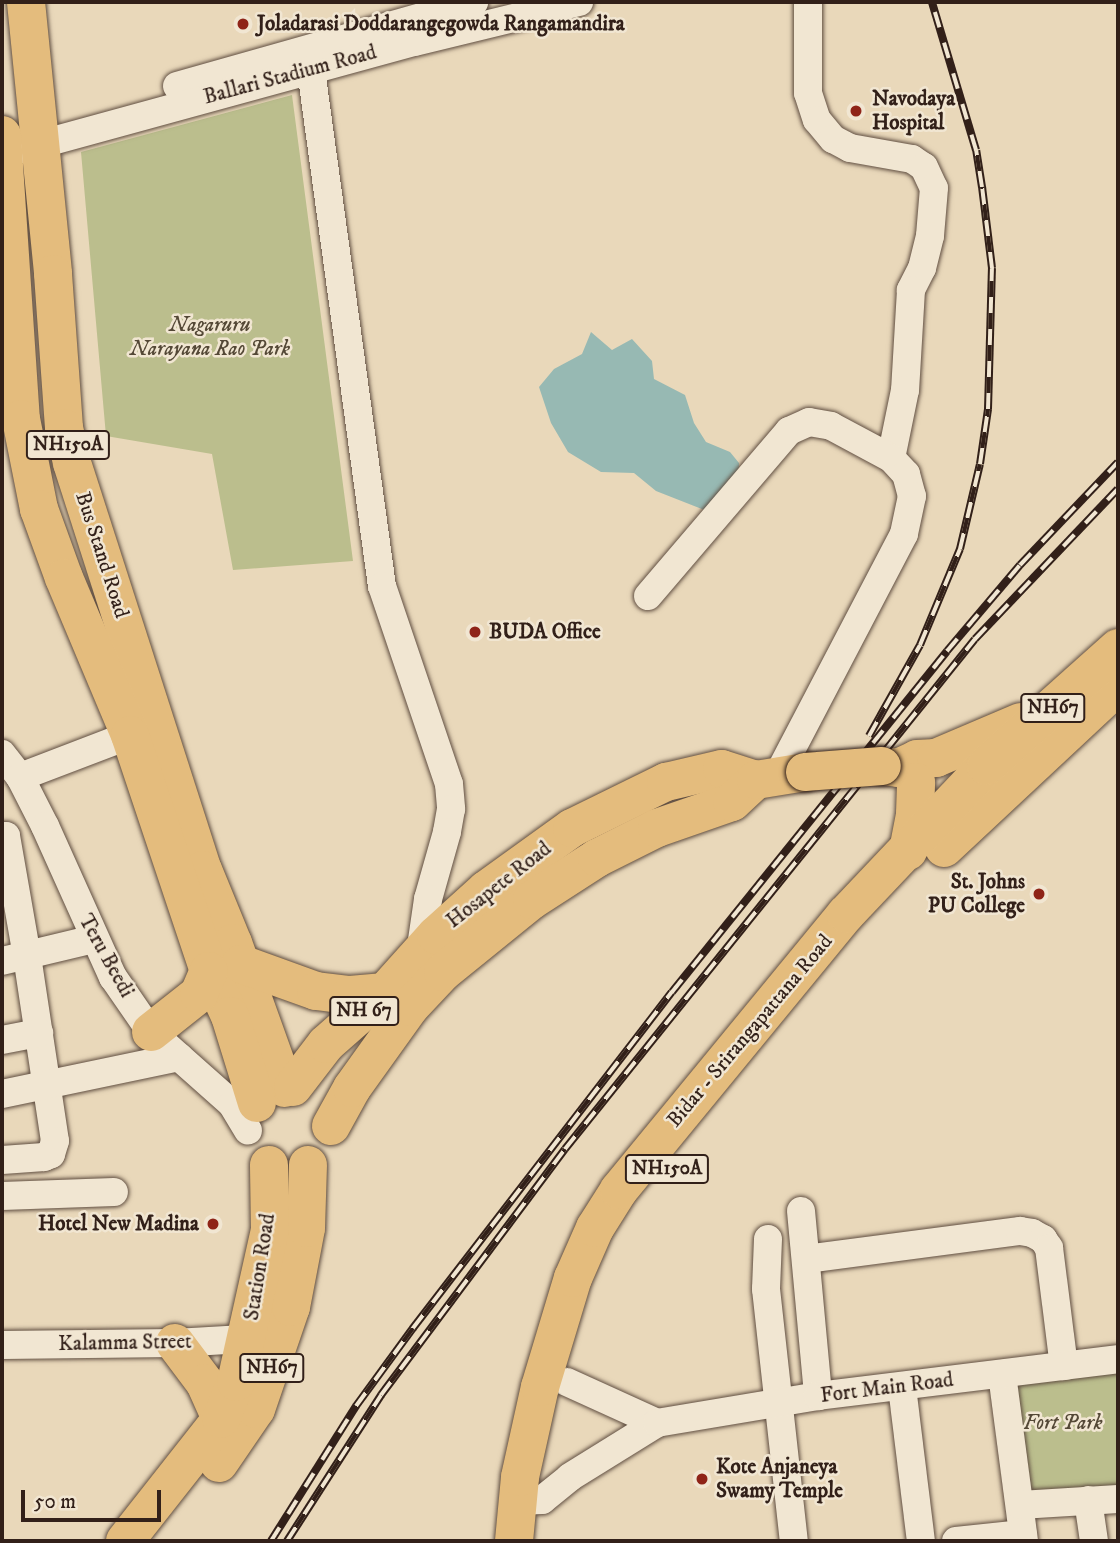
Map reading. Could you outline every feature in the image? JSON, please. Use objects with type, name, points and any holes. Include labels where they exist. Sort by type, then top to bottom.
[{"type":"highway","name":"Bus Stand Road","points":[[26,2],[17,138],[11,420],[38,509],[64,578],[225,967],[256,1005],[271,1102]]},
{"type":"highway","name":"Bus Stand Road","points":[[17,138],[72,463],[198,858],[225,967],[230,1016],[271,1102]]},
{"type":"highway","name":"NH67","points":[[989,784],[1067,715],[1118,648]]},
{"type":"highway","name":"NH67","points":[[1067,715],[1118,686]]},
{"type":"highway","points":[[908,768],[1067,715]]},
{"type":"highway","points":[[780,775],[908,768],[989,784]]},
{"type":"highway","points":[[908,768],[915,814],[917,858]]},
{"type":"highway","name":"Hosapete Road","points":[[271,1102],[326,1044],[385,992],[428,945],[486,890],[584,822],[678,780],[722,769],[780,775]]},
{"type":"highway","name":"Hosapete Road","points":[[331,1126],[352,1088],[410,1007],[443,972],[532,900],[597,858],[657,828],[732,802],[780,775]]},
{"type":"highway","name":"NH150A","points":[[537,1541],[529,1500],[608,1259],[648,1193],[808,999],[917,858],[989,784]]},
{"type":"highway","name":"Bidar - Srirangapattana Road","points":[[514,1541],[529,1500],[540,1387],[573,1278],[595,1228],[619,1190],[725,1057],[846,915],[917,858]]},
{"type":"highway","points":[[151,1032],[199,994],[225,967],[316,991],[350,995],[385,992]]},
{"type":"highway","points":[[307,1091],[319,1100],[331,1126],[325,1149],[308,1165],[282,1169],[269,1165],[258,1156],[271,1102],[307,1091]]},
{"type":"highway","name":"Station Road","points":[[159,1541],[241,1435],[256,1409],[265,1337],[270,1230],[269,1165]]},
{"type":"highway","name":"Station Road","points":[[125,1541],[221,1419],[236,1382],[298,1278],[306,1228],[308,1165]]},
{"type":"highway","points":[[175,1343],[205,1383],[221,1419]]},
{"type":"street","name":"Ballari Stadium Road","points":[[17,138],[474,2]]},
{"type":"street","name":"Ballari Stadium Road","points":[[17,138],[311,70],[579,2]]},
{"type":"street","points":[[808,2],[808,93],[817,120],[833,139],[850,148],[912,159],[924,167],[934,188],[930,236],[922,268],[911,290],[905,390],[891,458]]},
{"type":"street","points":[[311,70],[382,586],[449,784],[451,809],[447,832],[428,899],[428,945]]},
{"type":"street","points":[[648,596],[789,431],[809,422],[831,426],[891,458],[906,474],[912,496],[904,534],[780,775]]},
{"type":"street","points":[[20,777],[130,735]]},
{"type":"street","name":"Teru Beedi","points":[[2,754],[20,777],[45,826],[113,977],[151,1032],[232,1104],[271,1102]]},
{"type":"street","points":[[2,1160],[44,1157],[55,1149],[49,1086],[39,1033],[15,958],[4,836],[45,826]]},
{"type":"street","points":[[15,958],[94,939]]},
{"type":"street","points":[[2,1040],[39,1033]]},
{"type":"street","points":[[2,1094],[179,1057]]},
{"type":"street","points":[[2,1196],[114,1192]]},
{"type":"street","points":[[802,1211],[818,1396]]},
{"type":"street","points":[[806,1259],[1020,1231],[1032,1233],[1043,1239],[1049,1248],[1064,1366]]},
{"type":"street","points":[[768,1239],[766,1289],[794,1541]]},
{"type":"street","name":"Kalamma Street","points":[[2,1345],[175,1343],[265,1337]]},
{"type":"street","name":"Fort Main Road","points":[[529,1500],[657,1423],[818,1396],[1118,1359]]},
{"type":"street","points":[[956,1541],[1023,1538],[1002,1374]]},
{"type":"street","points":[[567,1382],[657,1423]]},
{"type":"street","points":[[902,1387],[921,1541]]},
{"type":"street","points":[[1020,1505],[1118,1499]]},
{"type":"street","points":[[1088,1500],[1094,1541]]},
{"type":"green space","name":"Nagaruru Narayana Rao Park","points":[[292,95],[353,561],[233,570],[212,454],[106,436],[81,152]]},
{"type":"green space","name":"Fort Park","points":[[1118,1361],[1118,1500],[1020,1505],[1002,1374]]},
{"type":"water","points":[[591,332],[612,350],[632,339],[652,361],[654,379],[685,395],[694,423],[706,442],[730,452],[739,463],[738,489],[712,513],[656,491],[634,473],[601,472],[568,452],[551,423],[539,387],[554,369],[582,354]]},
{"type":"railway","points":[[869,736],[920,645],[960,549],[980,464],[988,409],[992,268],[982,187],[976,150],[932,2]]},
{"type":"railway","points":[[271,1541],[356,1406],[672,992],[947,651],[1020,565],[1118,462]]},
{"type":"railway","points":[[287,1541],[381,1395],[565,1149],[975,639],[1118,489]]},
{"type":"place","name":"Joladarasi Doddarangegowda Rangamandira","points":[[243,24]]},
{"type":"place","name":"Navodaya Hospital","points":[[856,111]]},
{"type":"place","name":"BUDA Office","points":[[475,632]]},
{"type":"place","name":"St. Johns PU College","points":[[1039,894]]},
{"type":"place","name":"Hotel New Madina","points":[[213,1224]]},
{"type":"place","name":"Kote Anjaneya Swamy Temple","points":[[702,1479]]}]
